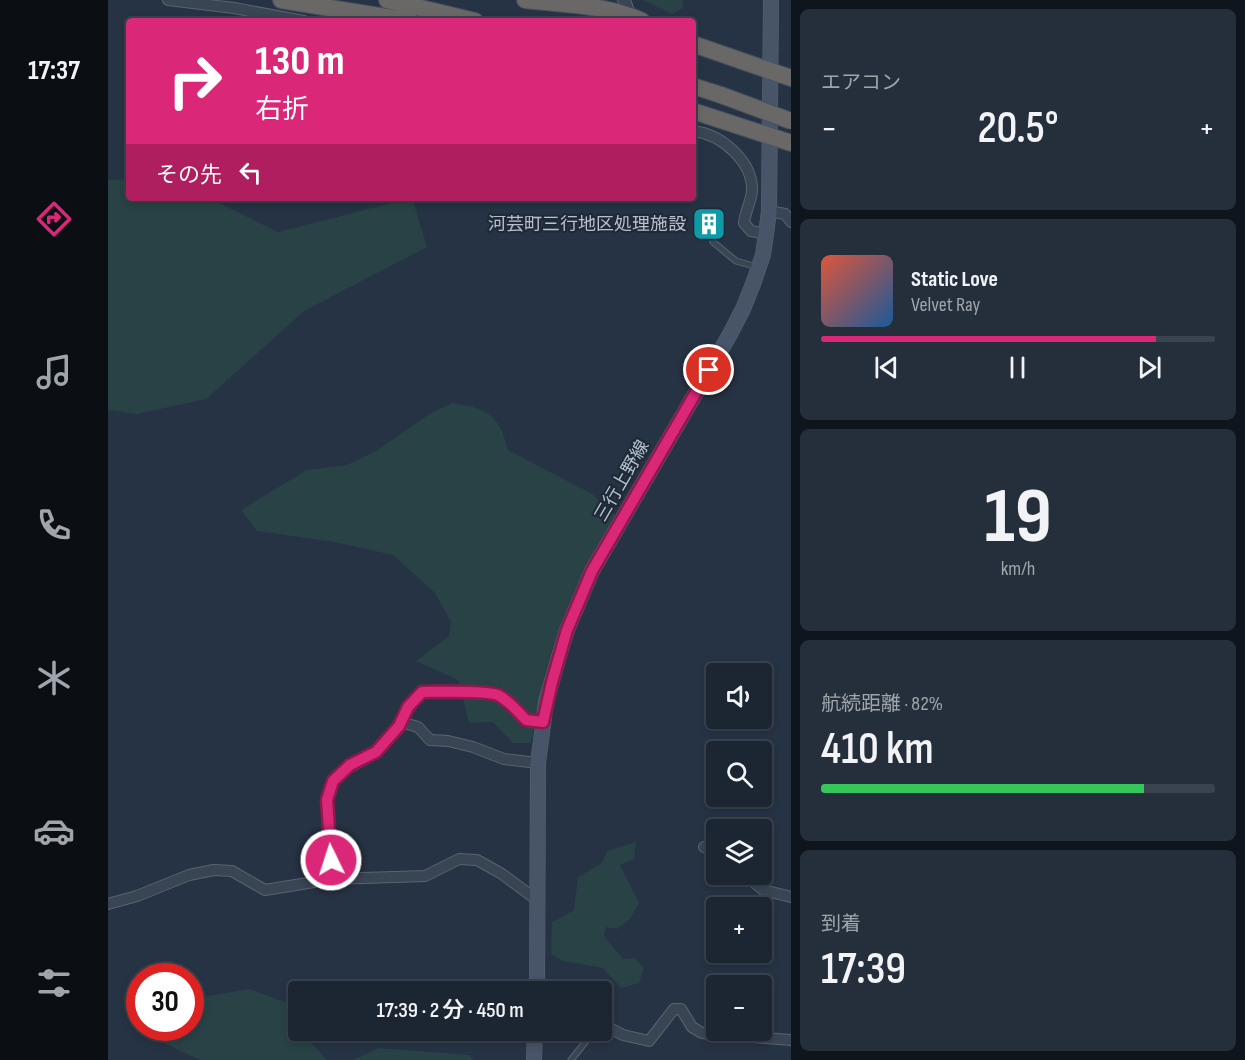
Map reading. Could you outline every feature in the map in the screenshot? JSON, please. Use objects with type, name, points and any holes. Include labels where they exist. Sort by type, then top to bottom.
[{"type":"highway","points":[[387,0],[463,18]]},
{"type":"highway","points":[[525,0],[580,6],[637,18]]},
{"type":"highway","points":[[287,1],[359,18]]},
{"type":"highway","points":[[287,1],[392,18]]},
{"type":"highway","points":[[696,45],[790,78]]},
{"type":"highway","points":[[696,87],[790,121]]},
{"type":"highway","points":[[696,112],[790,143]]},
{"type":"main road","name":"三行上野線","points":[[537,981],[538,763],[543,722],[552,682],[567,630],[592,571],[729,336],[743,309],[758,267],[769,211],[771,0]]},
{"type":"main road","points":[[534,1060],[535,1041]]},
{"type":"street","points":[[168,0],[234,8],[288,18]]},
{"type":"street","points":[[623,0],[637,18]]},
{"type":"street","points":[[696,132],[717,138],[736,153],[748,172],[752,184],[752,194],[744,223],[752,231],[766,234]]},
{"type":"street","points":[[769,211],[785,214],[790,222]]},
{"type":"street","points":[[332,879],[327,800],[333,781],[350,765],[376,752],[401,722],[408,707],[422,692],[448,691],[496,695],[513,706],[526,720],[543,722]]},
{"type":"street","points":[[401,722],[418,727],[430,740],[448,741],[473,747],[504,759],[538,763]]},
{"type":"street","points":[[108,904],[137,896],[189,876],[214,870],[232,871],[265,890],[332,879],[425,876],[459,859],[477,860],[502,874],[537,900]]},
{"type":"street","points":[[757,885],[763,890],[790,897]]},
{"type":"street","points":[[612,1029],[623,1035],[649,1041],[674,1009],[678,1008],[681,1009],[692,1027],[702,1033],[790,1040]]},
{"type":"lane","points":[[713,242],[736,261],[758,267]]},
{"type":"lane","points":[[571,1060],[587,1041]]},
{"type":"green space","points":[[643,0],[682,0],[683,8],[672,14]]},
{"type":"green space","points":[[126,179],[126,201],[215,201],[278,232],[400,201],[413,201],[427,247],[304,311],[206,399],[137,414],[108,410],[108,180]]},
{"type":"green space","points":[[452,403],[475,408],[490,415],[501,429],[508,450],[592,494],[615,515],[580,580],[558,632],[545,672],[531,743],[513,743],[493,722],[469,723],[458,680],[416,661],[449,636],[451,622],[435,593],[393,555],[334,542],[257,531],[241,510],[307,470],[347,465],[376,451],[431,413]]},
{"type":"green space","points":[[636,842],[634,859],[620,865],[639,903],[630,919],[617,929],[606,927],[604,936],[623,959],[635,958],[644,968],[639,983],[621,988],[603,968],[563,961],[551,954],[552,922],[574,910],[578,877],[602,863],[607,851]]},
{"type":"green space","points":[[249,989],[288,1003],[288,1041],[310,1041],[327,1060],[200,1060],[159,1041],[204,1041],[204,997]]},
{"type":"green space","points":[[379,1048],[470,1055],[473,1060],[353,1060]]},
{"type":"place","name":"河芸町三行地区処理施設","points":[[709,224]]},
{"type":"route","points":[[331,860],[327,800],[333,781],[350,765],[376,752],[399,726],[408,707],[422,692],[448,691],[496,695],[513,706],[526,720],[543,722],[546,702],[567,630],[592,571],[709,370]]}]
